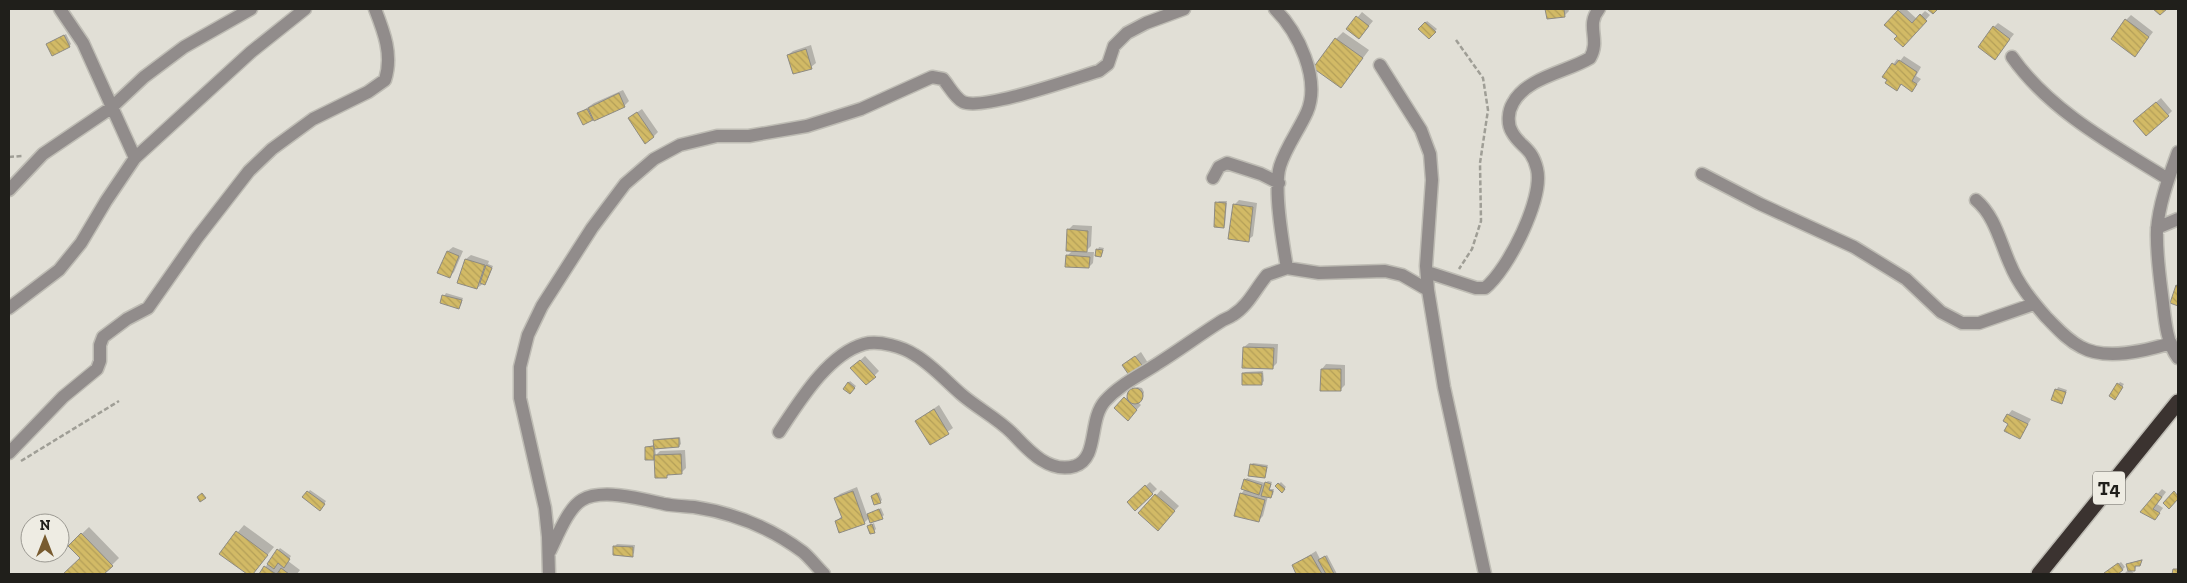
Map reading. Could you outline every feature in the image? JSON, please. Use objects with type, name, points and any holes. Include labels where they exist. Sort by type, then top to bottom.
[{"type":"highway","name":"T4","points":[[2039,574],[2178,402]]},
{"type":"street","points":[[60,9],[83,43],[135,158]]},
{"type":"street","points":[[9,190],[43,154],[111,108],[144,77],[184,47],[216,27],[251,9]]},
{"type":"street","points":[[9,308],[59,270],[81,244],[106,200],[135,158],[251,52],[305,9]]},
{"type":"street","points":[[13,459],[63,398],[97,369],[103,337],[127,319],[148,308],[197,238],[249,172],[272,149],[313,119],[368,92],[385,80],[389,56],[386,39],[375,9]]},
{"type":"street","points":[[549,574],[544,508],[520,398],[520,367],[528,335],[542,306],[592,228],[625,184],[654,159],[680,145],[709,138],[749,136],[807,126],[861,109],[932,77],[943,79],[958,98],[965,103],[999,100],[1099,71],[1108,64],[1114,46],[1127,33],[1146,22],[1184,9]]},
{"type":"street","points":[[1275,9],[1292,28],[1305,60],[1313,89],[1307,112],[1280,167],[1280,219],[1287,268]]},
{"type":"street","points":[[1427,272],[1476,288],[1485,288],[1504,264],[1522,231],[1535,200],[1538,185],[1538,172],[1530,151],[1511,132],[1508,114],[1513,102],[1527,88],[1590,58],[1595,49],[1591,25],[1594,15],[1599,9]]},
{"type":"street","points":[[2012,57],[2027,78],[2074,118],[2168,179]]},
{"type":"street","points":[[1380,65],[1421,130],[1430,154],[1432,180],[1427,272],[1428,290],[1444,387],[1485,574]]},
{"type":"street","points":[[2178,152],[2168,179],[2157,228],[2157,250],[2163,302],[2173,351],[2178,358]]},
{"type":"street","points":[[1213,178],[1219,167],[1227,163],[1261,174],[1279,184]]},
{"type":"street","points":[[1702,174],[1760,204],[1854,247],[1906,279],[1942,312],[1962,323],[1979,323],[2034,304]]},
{"type":"street","points":[[1976,200],[1986,209],[2010,266],[2034,304],[2062,333],[2082,348],[2103,353],[2128,354],[2171,342]]},
{"type":"street","points":[[2157,228],[2178,219]]},
{"type":"street","points":[[779,432],[802,398],[834,362],[866,343],[883,344],[915,354],[962,396],[1006,428],[1042,461],[1058,467],[1074,466],[1084,461],[1089,453],[1092,446],[1097,411],[1114,392],[1233,315],[1267,275],[1287,268],[1320,273],[1394,272],[1428,290]]},
{"type":"street","points":[[548,554],[574,506],[582,500],[595,495],[617,495],[669,505],[694,507],[744,519],[776,535],[804,553],[824,574]]},
{"type":"path","points":[[1453,279],[1472,249],[1481,221],[1480,163],[1488,110],[1483,78],[1456,40]]},
{"type":"path","points":[[13,459],[48,446],[119,400]]},
{"type":"building","points":[[1545,9],[1564,9],[1565,17],[1547,19]]},
{"type":"building","points":[[1927,9],[1938,9],[1933,14]]},
{"type":"building","points":[[2153,9],[2167,9],[2160,15]]},
{"type":"building","points":[[1898,10],[1912,23],[1920,14],[1927,21],[1903,47],[1894,39],[1897,36],[1884,25]]},
{"type":"building","points":[[1356,16],[1369,26],[1359,39],[1346,29]]},
{"type":"building","points":[[2125,19],[2149,37],[2135,57],[2111,39]]},
{"type":"building","points":[[1425,22],[1436,32],[1429,39],[1418,29]]},
{"type":"building","points":[[1993,26],[2010,39],[1995,60],[1978,47]]},
{"type":"building","points":[[64,35],[70,47],[52,56],[46,44]]},
{"type":"building","points":[[1335,38],[1363,58],[1341,88],[1313,68]]},
{"type":"building","points":[[806,49],[812,69],[793,74],[787,55]]},
{"type":"building","points":[[1899,60],[1917,72],[1912,81],[1917,84],[1912,92],[1901,84],[1897,91],[1885,83],[1887,80],[1882,77],[1892,63],[1895,65]]},
{"type":"building","points":[[619,93],[625,107],[594,121],[588,108]]},
{"type":"building","points":[[2156,102],[2169,116],[2146,136],[2133,121]]},
{"type":"building","points":[[587,109],[593,120],[583,125],[577,113]]},
{"type":"building","points":[[637,112],[654,137],[645,144],[628,118]]},
{"type":"building","points":[[1215,202],[1226,203],[1224,228],[1214,227]]},
{"type":"building","points":[[1233,204],[1253,207],[1249,242],[1228,239]]},
{"type":"building","points":[[1067,229],[1088,231],[1087,252],[1066,251]]},
{"type":"building","points":[[1096,249],[1103,250],[1101,257],[1095,256]]},
{"type":"building","points":[[447,251],[459,256],[450,278],[437,273]]},
{"type":"building","points":[[1066,255],[1090,257],[1089,268],[1065,267]]},
{"type":"building","points":[[465,259],[485,265],[477,289],[457,283]]},
{"type":"building","points":[[486,265],[492,268],[485,285],[480,283]]},
{"type":"building","points":[[2176,285],[2178,286],[2178,306],[2170,303]]},
{"type":"building","points":[[442,295],[462,300],[459,309],[440,303]]},
{"type":"building","points":[[1243,347],[1274,348],[1273,369],[1242,368]]},
{"type":"building","points":[[1135,356],[1145,369],[1131,378],[1122,365]]},
{"type":"building","points":[[860,360],[876,377],[866,385],[850,368]]},
{"type":"building","points":[[1321,369],[1341,369],[1341,391],[1320,391]]},
{"type":"building","points":[[1242,373],[1262,373],[1262,385],[1242,385]]},
{"type":"building","points":[[848,382],[855,388],[850,394],[843,389]]},
{"type":"building","points":[[2117,383],[2123,387],[2115,400],[2109,396]]},
{"type":"building","points":[[1135,388],[1143,396],[1135,404],[1127,396]]},
{"type":"building","points":[[2055,389],[2066,392],[2062,404],[2051,400]]},
{"type":"building","points":[[1124,397],[1137,410],[1128,421],[1114,408]]},
{"type":"building","points":[[934,409],[949,434],[930,445],[915,421]]},
{"type":"building","points":[[2007,414],[2028,424],[2020,439],[2004,431],[2008,424],[2003,421]]},
{"type":"building","points":[[679,438],[679,447],[654,449],[653,440]]},
{"type":"building","points":[[654,446],[654,460],[645,460],[645,447]]},
{"type":"building","points":[[681,454],[682,474],[667,475],[667,478],[655,478],[654,455]]},
{"type":"building","points":[[1250,464],[1267,467],[1265,478],[1248,476]]},
{"type":"building","points":[[1244,479],[1262,485],[1259,495],[1241,489]]},
{"type":"building","points":[[1265,482],[1271,484],[1269,490],[1273,491],[1271,498],[1261,496]]},
{"type":"building","points":[[1278,483],[1285,489],[1282,493],[1275,486]]},
{"type":"building","points":[[1145,485],[1153,494],[1135,511],[1127,502]]},
{"type":"building","points":[[307,491],[325,504],[320,511],[302,497]]},
{"type":"building","points":[[853,491],[865,524],[839,533],[835,521],[842,518],[834,498]]},
{"type":"building","points":[[2174,491],[2178,499],[2169,509],[2163,503]]},
{"type":"building","points":[[202,493],[206,498],[200,502],[197,497]]},
{"type":"building","points":[[877,493],[881,503],[874,505],[871,496]]},
{"type":"building","points":[[1240,493],[1265,500],[1259,522],[1234,516]]},
{"type":"building","points":[[2156,493],[2162,497],[2153,509],[2160,513],[2155,520],[2140,512]]},
{"type":"building","points":[[1155,494],[1175,511],[1158,531],[1138,513]]},
{"type":"building","points":[[879,509],[883,519],[870,523],[867,514]]},
{"type":"building","points":[[872,524],[875,533],[870,534],[867,526]]},
{"type":"building","points":[[236,531],[268,555],[253,574],[247,574],[219,554]]},
{"type":"building","points":[[81,533],[113,566],[104,574],[63,574],[80,558],[70,548],[70,544]]},
{"type":"building","points":[[613,546],[633,547],[633,557],[613,555]]},
{"type":"building","points":[[277,549],[290,559],[284,568],[278,563],[274,569],[267,564]]},
{"type":"building","points":[[1311,555],[1322,574],[1296,574],[1292,565]]},
{"type":"building","points":[[1325,556],[1334,574],[1326,574],[1318,560]]},
{"type":"building","points":[[2142,560],[2140,566],[2135,566],[2135,571],[2128,571],[2126,564]]},
{"type":"building","points":[[2118,563],[2123,570],[2118,574],[2104,573]]},
{"type":"building","points":[[264,566],[276,574],[259,574]]},
{"type":"building","points":[[281,568],[289,574],[277,574]]},
{"type":"building","points":[[2173,569],[2178,569],[2178,574],[2172,574]]}]
